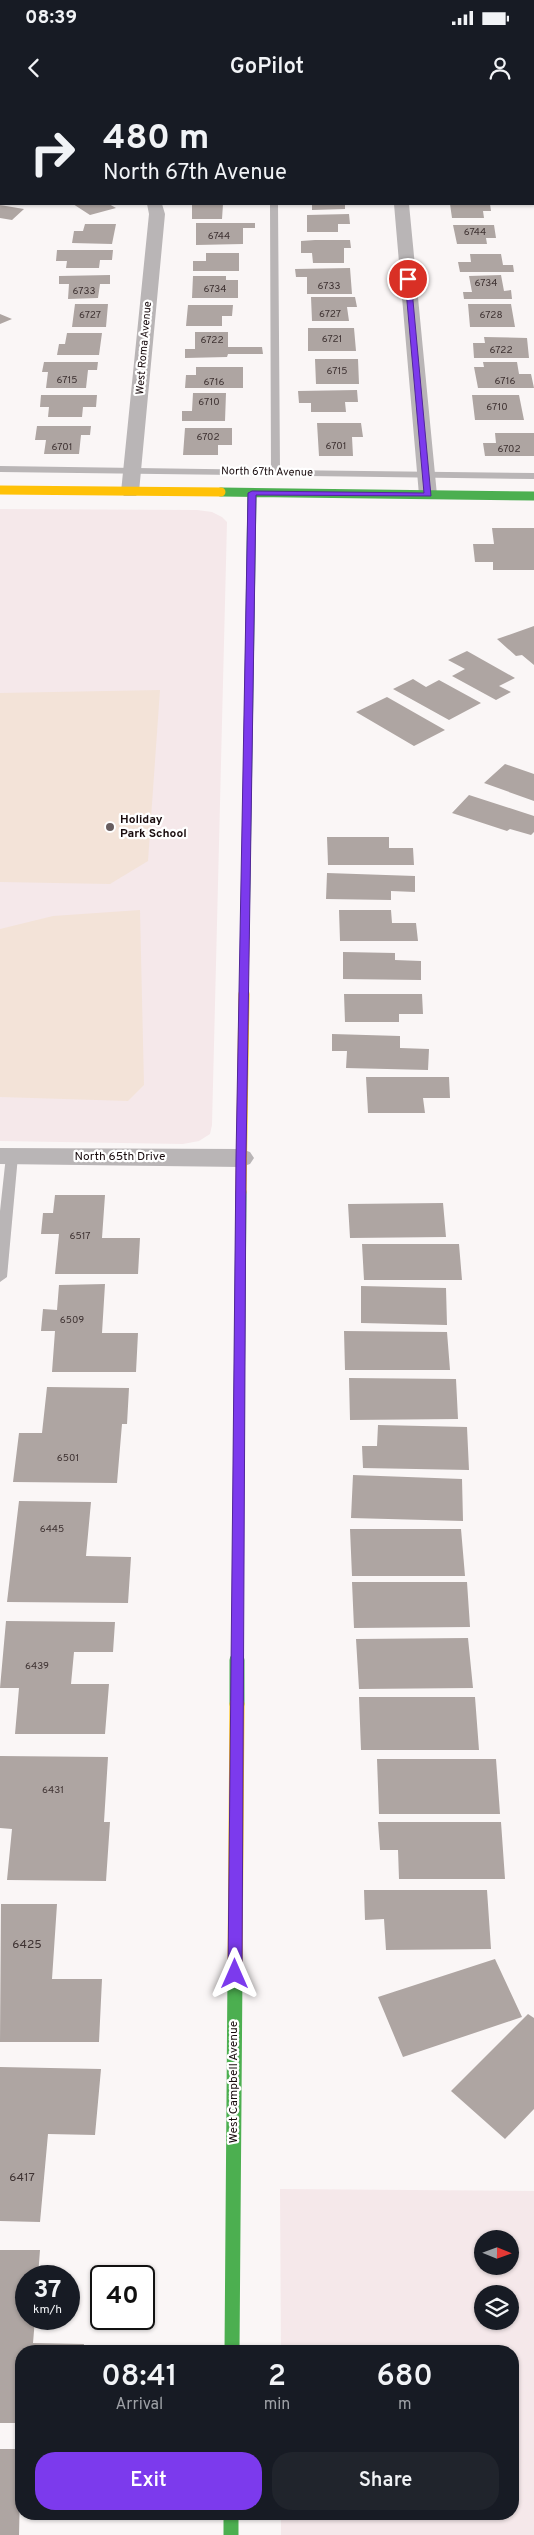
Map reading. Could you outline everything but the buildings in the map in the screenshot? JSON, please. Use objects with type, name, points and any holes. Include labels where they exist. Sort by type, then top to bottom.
[{"type":"street","name":"West Roma Avenue","points":[[130,492],[157,214],[155,205]]},
{"type":"street","points":[[401,205],[428,495]]},
{"type":"street","name":"North 67th Avenue","points":[[0,490],[534,496]]},
{"type":"street","name":"West Campbell Avenue","points":[[232,2345],[241,1158],[252,493]]},
{"type":"street","name":"North 65th Drive","points":[[6,1156],[241,1158]]},
{"type":"street","points":[[231,2520],[231,2535]]},
{"type":"lane","points":[[274,205],[276,473]]},
{"type":"lane","name":"North 67th Avenue","points":[[0,468],[534,476]]},
{"type":"lane","points":[[0,1277],[6,1156]]},
{"type":"shaded area","name":"Holiday Park School","points":[[0,509],[197,510],[212,512],[227,522],[212,1125],[210,1134],[199,1141],[183,1144],[0,1141]]},
{"type":"shaded area","points":[[160,690],[148,861],[110,884],[0,882],[0,693]]},
{"type":"shaded area","points":[[140,910],[144,1085],[128,1101],[0,1097],[0,929],[53,916]]},
{"type":"shaded area","points":[[280,2189],[534,2191],[534,2535],[281,2535],[281,2520],[519,2520],[519,2345],[281,2345]]},
{"type":"traffic: fast","points":[[221,492],[534,496]]},
{"type":"traffic: fast","points":[[245,938],[252,493]]},
{"type":"traffic: fast","points":[[237,1704],[241,1192]]},
{"type":"traffic: fast","points":[[232,2345],[235,1972]]},
{"type":"traffic: fast","points":[[231,2520],[231,2535]]},
{"type":"traffic: slow","points":[[0,490],[221,492]]},
{"type":"traffic: slow","points":[[241,1192],[245,938]]},
{"type":"traffic: slow","points":[[235,1972],[237,1704]]},
{"type":"place","name":"Holiday Park School","points":[[110,827]]},
{"type":"route","points":[[235,1974],[241,1158],[252,493],[428,495],[408,279]]}]
